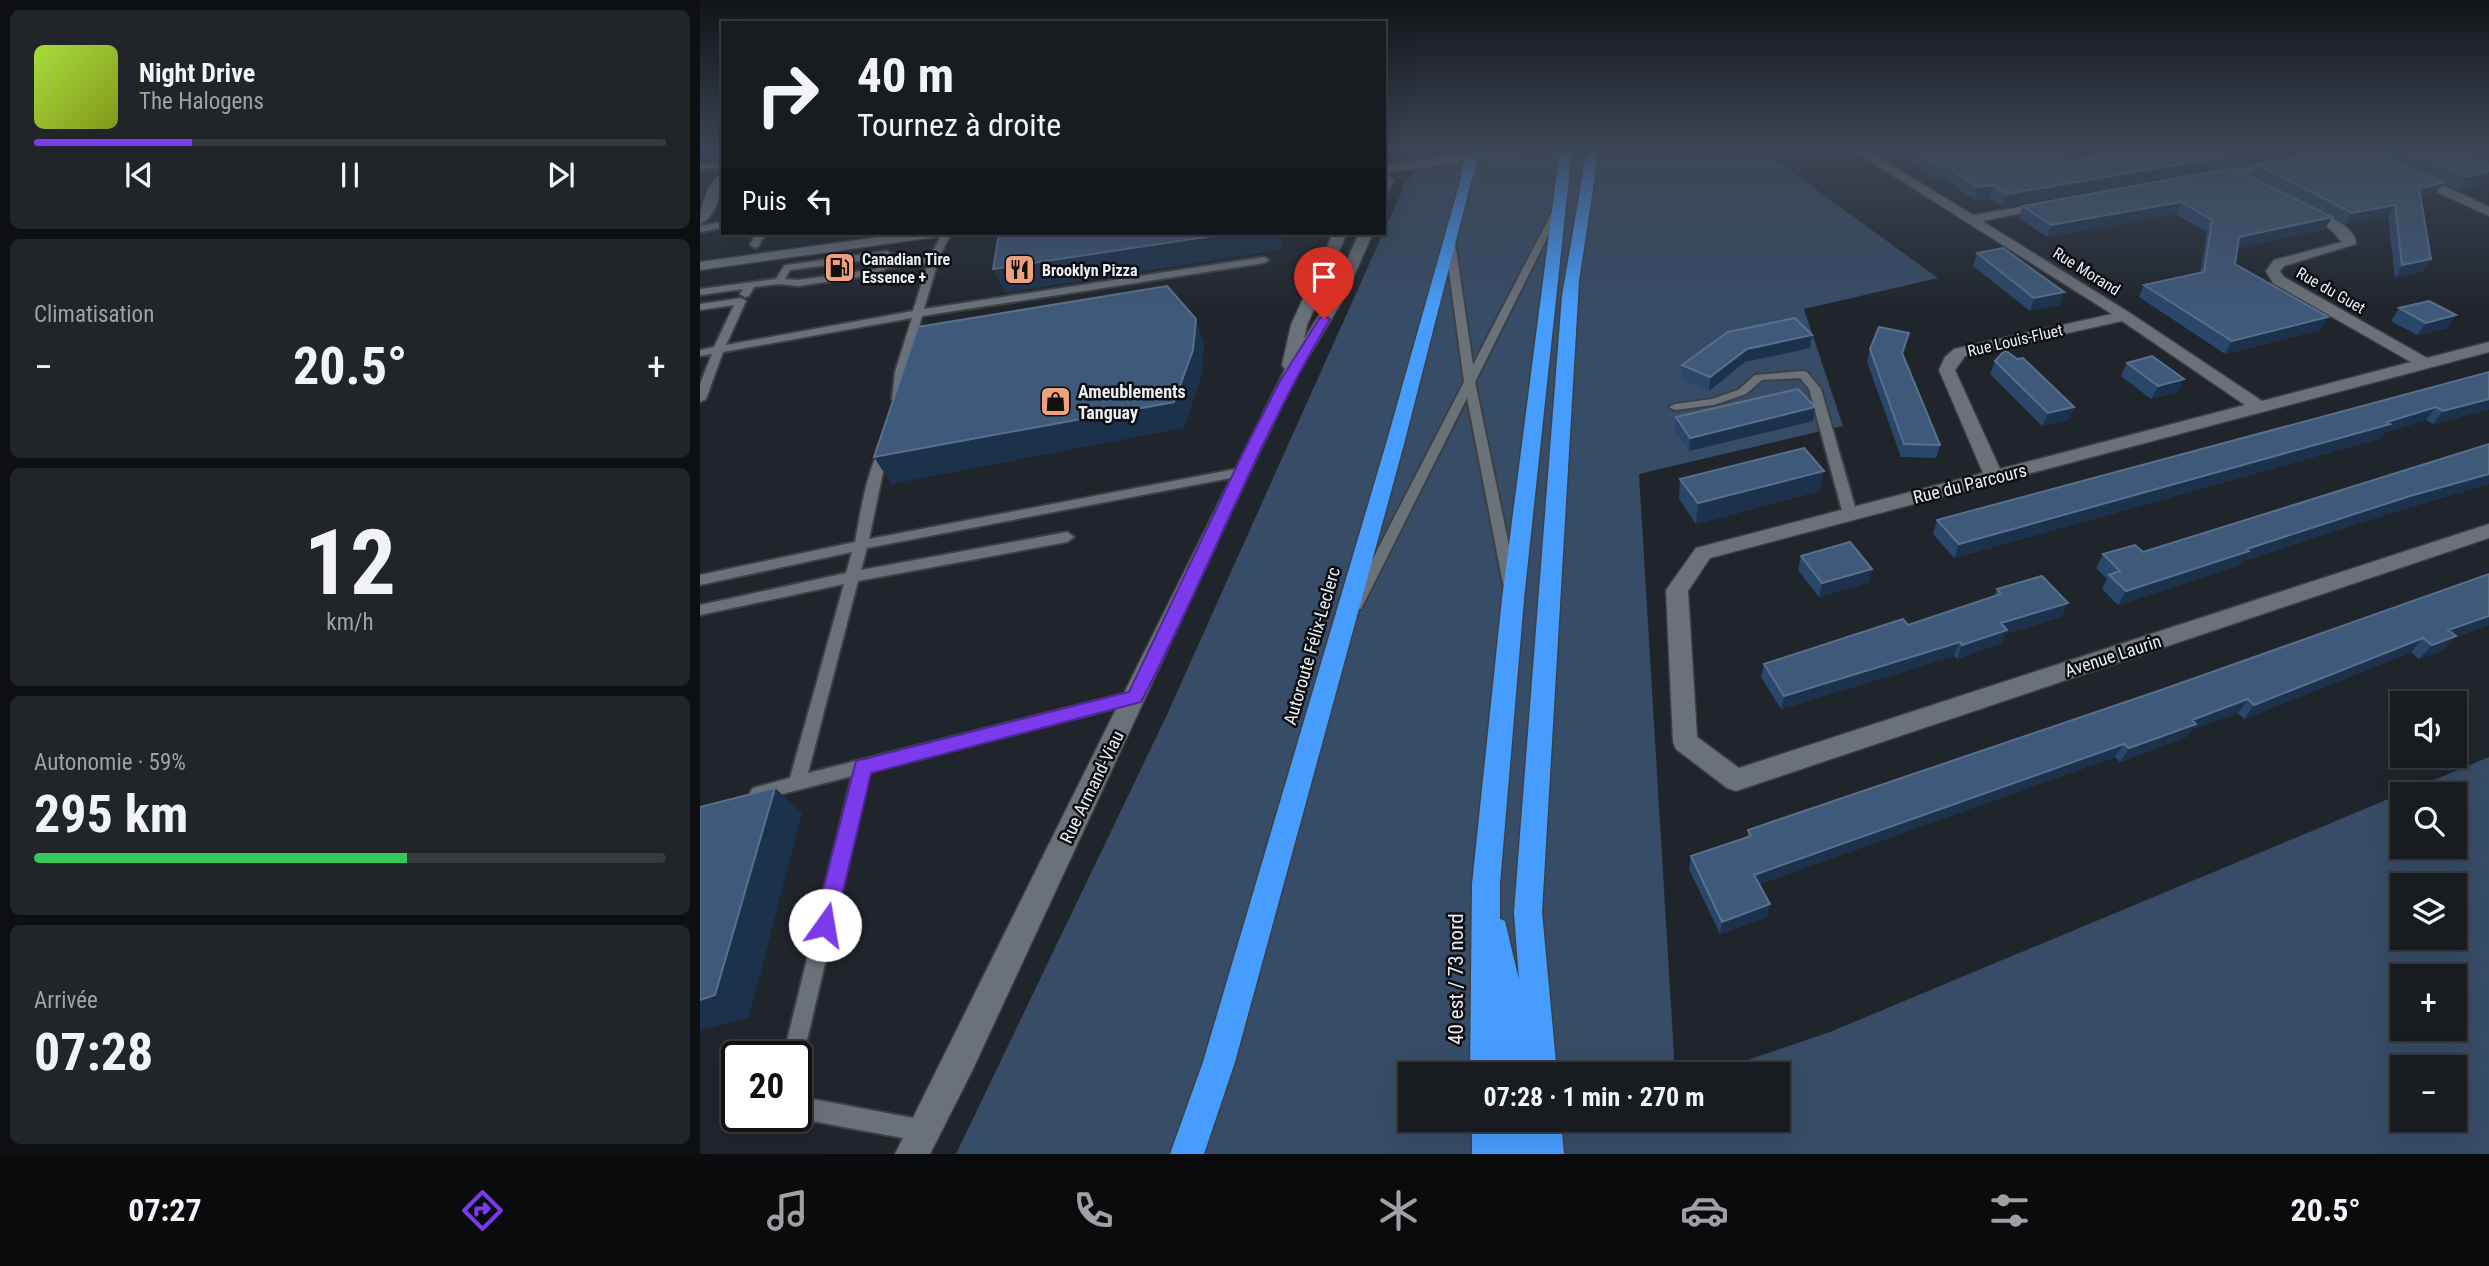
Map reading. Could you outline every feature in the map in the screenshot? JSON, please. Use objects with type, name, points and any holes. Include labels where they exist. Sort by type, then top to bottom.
[{"type":"highway","name":"Autoroute Félix-Leclerc","points":[[1187,1154],[1219,1062],[1460,203]]},
{"type":"highway","points":[[1513,1062],[1506,992],[1486,884],[1513,599],[1560,203]]},
{"type":"highway","points":[[1530,447],[1572,282],[1585,203]]},
{"type":"highway","points":[[1540,1062],[1528,912],[1572,282]]},
{"type":"highway","name":"40 est / 73 nord","points":[[1486,884],[1486,1062]]},
{"type":"highway","points":[[1488,1132],[1489,1154]]},
{"type":"highway","points":[[1519,1132],[1521,1154]]},
{"type":"highway","points":[[1546,1132],[1547,1154]]},
{"type":"street","name":"Rue Morand","points":[[1942,203],[2125,316],[2259,407]]},
{"type":"street","points":[[1969,220],[2059,203]]},
{"type":"street","name":"Rue du Guet","points":[[2289,203],[2343,231],[2349,237],[2349,244],[2279,263],[2273,271],[2278,280],[2426,364]]},
{"type":"street","points":[[700,253],[758,239],[816,235]]},
{"type":"street","points":[[700,266],[922,235]]},
{"type":"street","name":"Rue Armand-Viau","points":[[1286,381],[1299,325],[1339,235]]},
{"type":"street","name":"Rue Armand-Viau","points":[[912,1154],[1135,697],[1241,472],[1286,381],[1337,298],[1365,235]]},
{"type":"street","name":"Rue Louis-Fluet","points":[[1995,479],[1947,370],[1951,360],[1960,352],[2125,316]]},
{"type":"street","name":"Rue du Parcours","points":[[1736,780],[1685,741],[1677,590],[1703,553],[1995,479],[2489,347]]},
{"type":"street","name":"Avenue Laurin","points":[[1736,780],[2489,531]]},
{"type":"lane","points":[[1340,636],[1470,386],[1560,203]]},
{"type":"lane","points":[[700,229],[721,225]]},
{"type":"lane","points":[[896,414],[901,372],[934,259],[945,235]]},
{"type":"lane","points":[[1450,242],[1470,386],[1513,599]]},
{"type":"lane","points":[[887,254],[880,271],[798,283],[781,278],[787,268],[887,254]]},
{"type":"lane","points":[[838,268],[934,259]]},
{"type":"lane","points":[[700,353],[917,316],[971,304],[1264,260]]},
{"type":"lane","points":[[700,292],[810,272]]},
{"type":"lane","points":[[700,399],[719,350],[750,285]]},
{"type":"lane","points":[[700,307],[741,301]]},
{"type":"lane","points":[[1675,407],[1723,399],[1742,392],[1759,377],[1803,374],[1815,389],[1850,514]]},
{"type":"lane","points":[[797,783],[861,545],[877,471],[891,437]]},
{"type":"lane","points":[[700,580],[861,545],[1241,472]]},
{"type":"lane","points":[[700,610],[851,577],[1067,537]]},
{"type":"lane","points":[[736,799],[1135,697]]},
{"type":"lane","points":[[797,1041],[863,767]]},
{"type":"lane","points":[[812,1110],[924,1131]]},
{"type":"shaded area","points":[[1397,203],[1834,203],[1938,278],[1804,309],[1843,426],[1639,474],[1673,1062],[1398,1062],[1398,1132],[1790,1132],[1790,1062],[1742,1062],[1830,1032],[2390,798],[2390,859],[2467,859],[2467,782],[2429,782],[2489,757],[2489,1154],[956,1154],[1165,719],[1382,235],[1386,235],[1386,227]]},
{"type":"building","points":[[2040,203],[2176,203],[2051,225],[2023,206]]},
{"type":"building","points":[[2182,203],[2303,203],[2332,217],[2239,237],[2235,264],[2328,317],[2232,341],[2144,285],[2204,272],[2212,220]]},
{"type":"building","points":[[2332,203],[2422,203],[2431,259],[2402,265],[2395,205],[2352,213]]},
{"type":"building","points":[[999,235],[1219,235],[993,269]]},
{"type":"building","points":[[2003,248],[2064,292],[2034,298],[1977,253]]},
{"type":"building","name":"Ameublements Tanguay","points":[[1167,286],[1196,319],[1193,350],[1174,402],[874,457],[918,327]]},
{"type":"building","points":[[2429,301],[2456,315],[2426,323],[2399,308]]},
{"type":"building","points":[[1795,318],[1812,335],[1747,349],[1710,377],[1682,365],[1728,332]]},
{"type":"building","points":[[1879,327],[1909,333],[1902,353],[1940,445],[1904,444],[1870,349]]},
{"type":"building","points":[[2005,350],[2017,359],[2023,358],[2074,407],[2048,413],[1995,361]]},
{"type":"building","points":[[2152,356],[2184,379],[2158,386],[2127,363]]},
{"type":"building","points":[[2489,372],[2489,399],[2443,411],[2436,407],[2387,422],[2390,424],[1959,544],[1937,520]]},
{"type":"building","points":[[1798,389],[1815,407],[1690,438],[1676,417]]},
{"type":"building","points":[[2489,444],[2489,474],[2410,496],[2126,591],[2109,575],[2120,571],[2103,554],[2135,545],[2143,552]]},
{"type":"building","points":[[1804,448],[1824,471],[1698,503],[1680,479]]},
{"type":"building","points":[[1850,542],[1872,569],[1822,583],[1801,556]]},
{"type":"building","points":[[2489,574],[2489,616],[2448,630],[2456,636],[2432,645],[2423,638],[2254,705],[2248,699],[2192,720],[2196,724],[2129,748],[2124,744],[1754,875],[1770,904],[1722,922],[1691,856],[1751,836],[1748,830],[2161,690]]},
{"type":"building","points":[[2042,576],[2068,603],[2001,623],[2007,630],[1962,645],[1960,642],[1784,696],[1764,664],[1903,619],[1908,625],[2001,594],[1997,589]]},
{"type":"building","points":[[775,788],[715,995],[700,1000],[700,807]]},
{"type":"place","name":"Canadian Tire Essence +","points":[[839,268]]},
{"type":"place","name":"Brooklyn Pizza","points":[[1019,270]]},
{"type":"place","name":"Ameublements Tanguay","points":[[1055,402]]},
{"type":"route","points":[[825,925],[863,767],[1135,697],[1252,449],[1286,381],[1324,319]]}]
